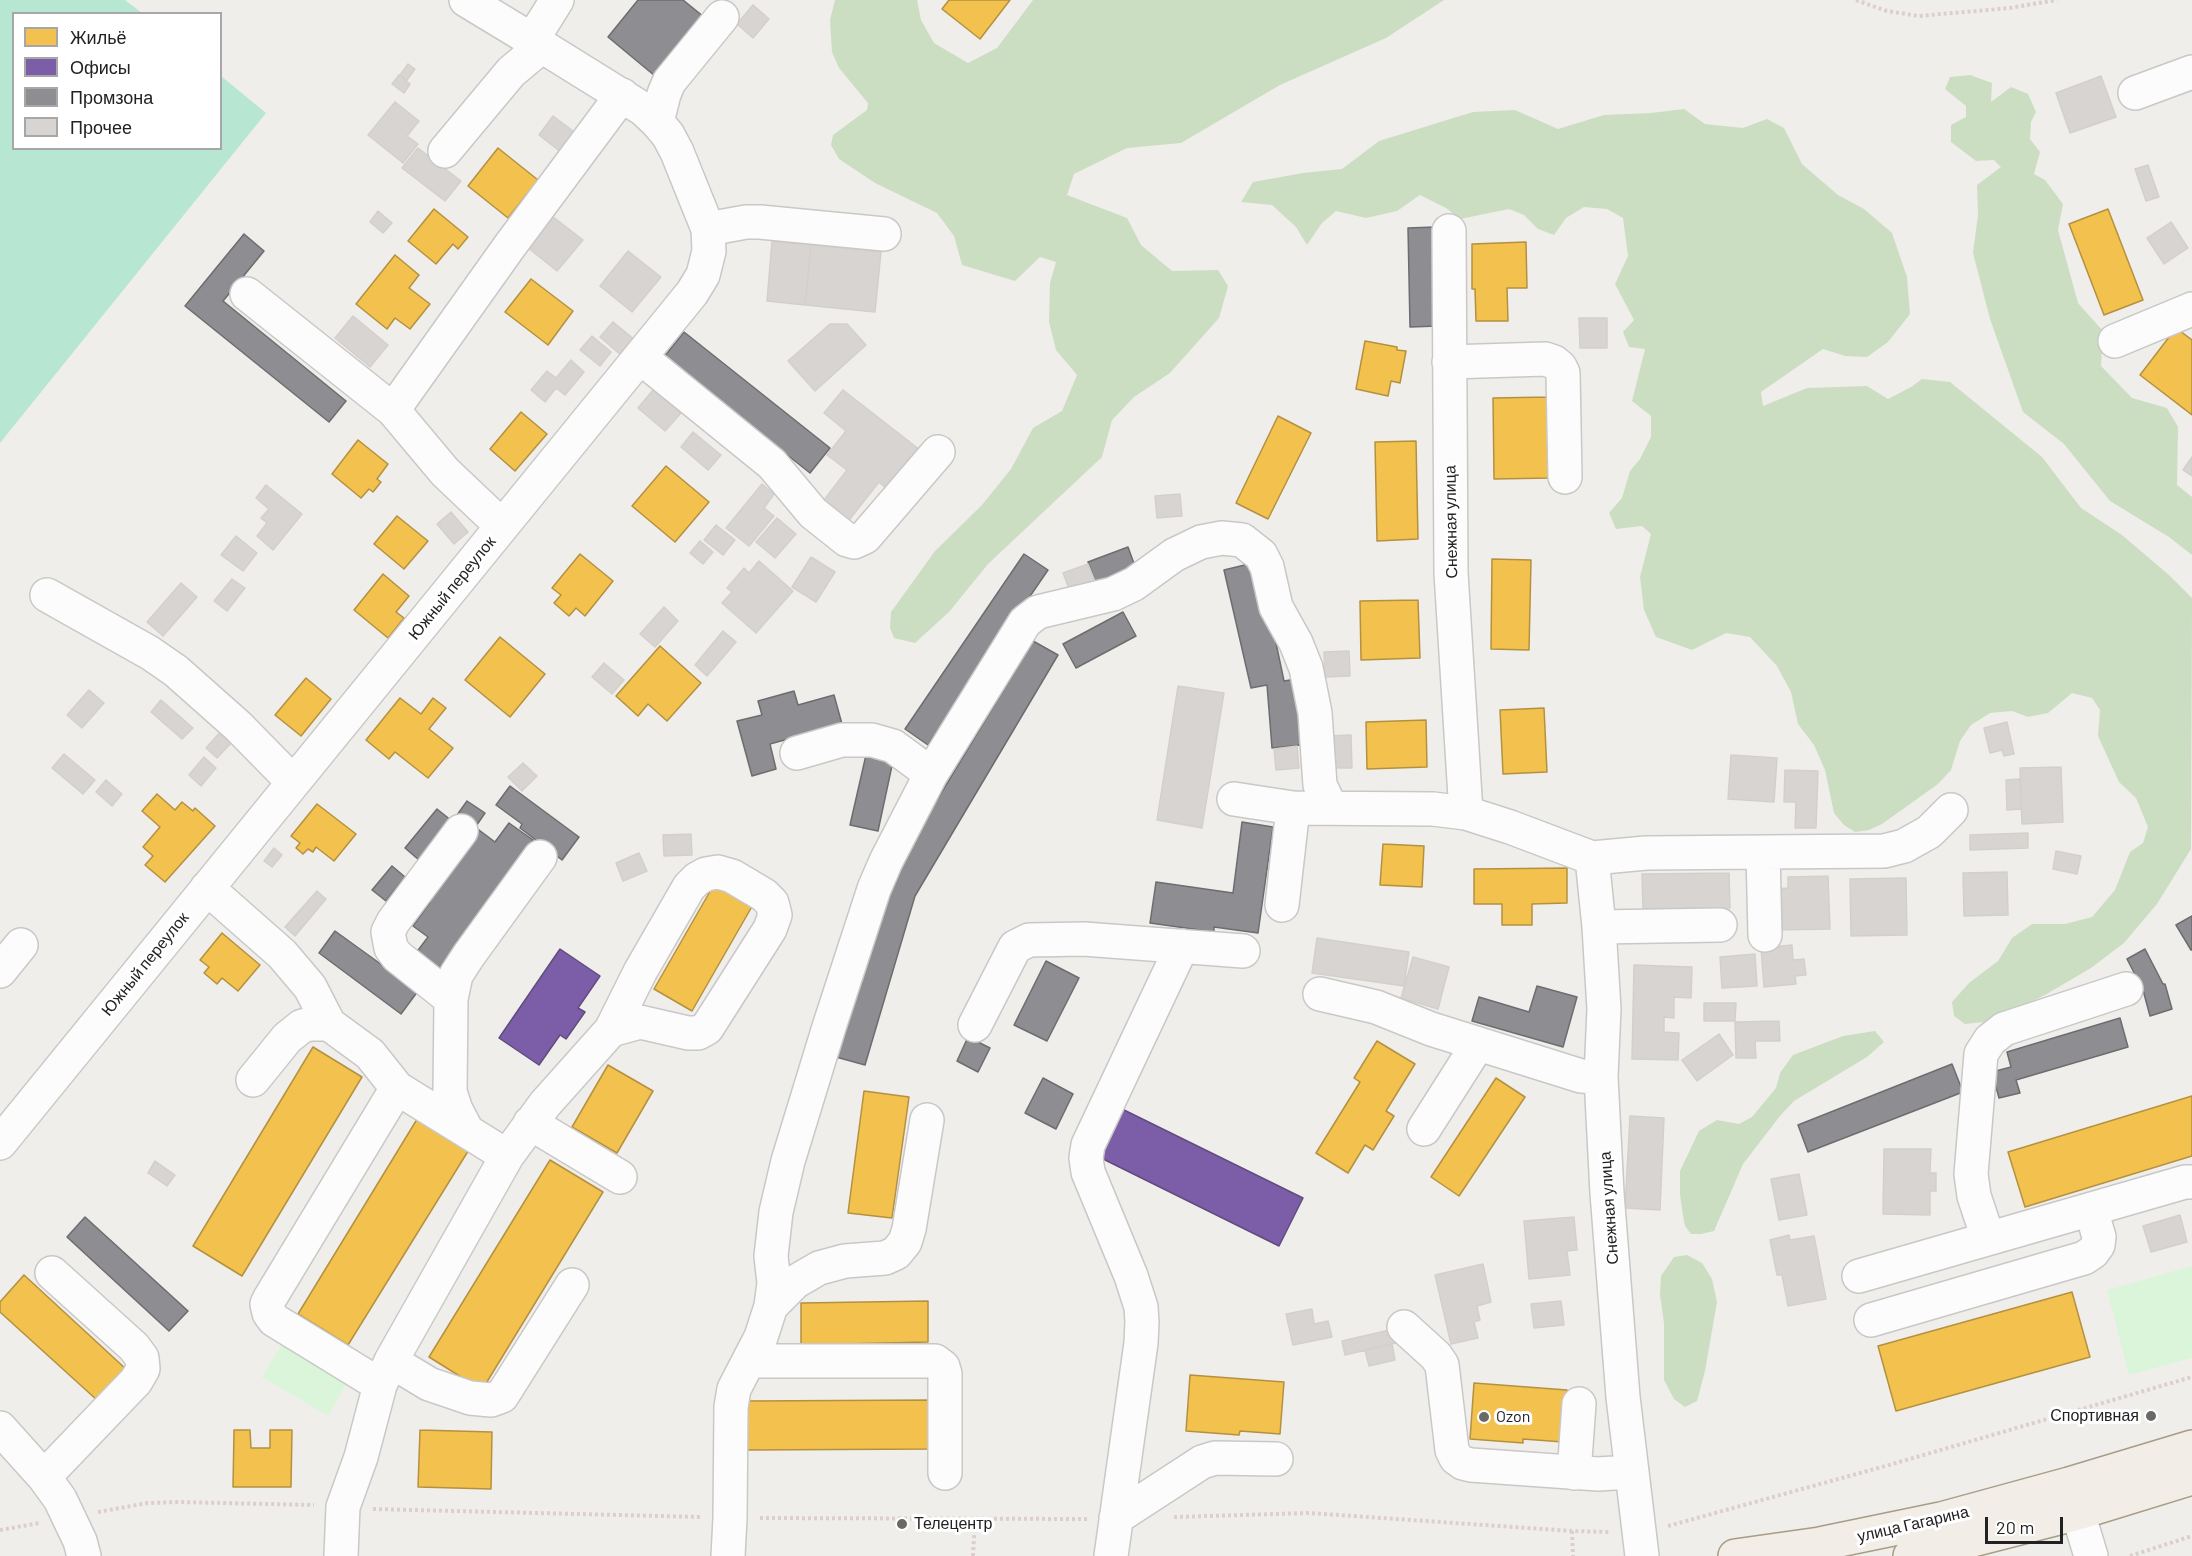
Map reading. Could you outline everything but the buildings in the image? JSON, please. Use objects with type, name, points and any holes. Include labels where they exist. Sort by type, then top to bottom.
[{"type":"main road","name":"улица Гагарина","points":[[1735,1556],[1820,1544],[1941,1519],[2192,1447]]},
{"type":"main road","name":"улица Гагарина","points":[[1910,1556],[1942,1552],[2192,1478]]},
{"type":"street","name":"Южный переулок","points":[[3,1134],[640,357],[692,293],[703,275],[709,251],[708,229],[677,152],[668,135],[657,122],[622,95],[537,43],[508,11],[466,0]]},
{"type":"street","points":[[445,151],[537,43],[557,0]]},
{"type":"street","points":[[657,122],[669,82],[722,17]]},
{"type":"street","points":[[2135,93],[2192,72]]},
{"type":"street","points":[[393,410],[455,321],[622,95]]},
{"type":"street","points":[[708,229],[746,222],[760,222],[884,234]]},
{"type":"street","name":"Снежная улица","points":[[1449,231],[1451,573],[1466,813]]},
{"type":"street","points":[[247,294],[393,410],[445,472],[502,526]]},
{"type":"street","points":[[2115,342],[2192,309]]},
{"type":"street","points":[[640,357],[772,464],[813,513],[847,540],[854,542],[865,537],[938,452]]},
{"type":"street","points":[[1449,362],[1545,359],[1554,362],[1563,373],[1565,477]]},
{"type":"street","points":[[728,1556],[730,1407],[734,1389],[761,1337],[771,1306],[774,1283],[771,1256],[776,1212],[788,1161],[874,889],[931,774],[1025,622],[1038,612],[1113,594],[1134,584],[1174,555],[1201,542],[1222,538],[1242,540],[1261,555],[1267,567],[1276,607],[1296,643],[1306,668],[1315,713],[1320,785],[1331,808]]},
{"type":"street","points":[[47,595],[150,653],[176,671],[238,726],[293,782]]},
{"type":"street","points":[[797,753],[842,740],[872,740],[893,746],[931,774]]},
{"type":"street","points":[[1234,799],[1293,808],[1433,809],[1466,813],[1592,858],[1646,853],[1884,851],[1904,846],[1929,832],[1951,810]]},
{"type":"street","points":[[1282,905],[1293,808]]},
{"type":"street","points":[[451,999],[397,956],[391,948],[388,932],[393,921],[460,831]]},
{"type":"street","points":[[1763,853],[1765,935]]},
{"type":"street","points":[[466,1129],[450,1092],[451,999],[456,975],[540,857]]},
{"type":"street","name":"Снежная улица","points":[[1592,858],[1604,1009],[1601,1077],[1607,1192],[1623,1397],[1642,1556]]},
{"type":"street","points":[[341,1556],[343,1507],[361,1457],[385,1373],[507,1156],[530,1123],[611,1030],[640,972],[689,887],[697,879],[706,874],[718,873],[732,876],[764,895],[772,903],[775,915],[770,929],[707,1028],[698,1033],[688,1033],[640,1022],[611,1030]]},
{"type":"street","points":[[207,888],[282,954],[310,987],[329,1024],[370,1054],[397,1088],[507,1156]]},
{"type":"street","points":[[1599,927],[1720,925]]},
{"type":"street","points":[[975,1025],[1015,947],[1029,940],[1084,939],[1243,951]]},
{"type":"street","points":[[0,971],[21,945]]},
{"type":"street","points":[[1111,1556],[1142,1322],[1141,1307],[1131,1276],[1088,1172],[1086,1158],[1088,1145],[1182,946]]},
{"type":"street","points":[[1988,1238],[1974,1196],[1971,1174],[1981,1053],[1990,1040],[2004,1029],[2126,989]]},
{"type":"street","points":[[1320,994],[1376,1007],[1431,1029],[1581,1076],[1601,1077]]},
{"type":"street","points":[[253,1080],[287,1038],[302,1026],[329,1024]]},
{"type":"street","points":[[1424,1129],[1478,1044]]},
{"type":"street","points":[[397,1088],[270,1298],[267,1304],[274,1320],[385,1373],[429,1384],[470,1398],[491,1400],[502,1396],[510,1386],[572,1285]]},
{"type":"street","points":[[771,1306],[795,1282],[819,1268],[845,1261],[885,1258],[896,1253],[905,1242],[909,1228],[927,1120]]},
{"type":"street","points":[[530,1123],[620,1177]]},
{"type":"street","points":[[1858,1276],[2185,1182],[2192,1182]]},
{"type":"street","points":[[1871,1320],[2084,1258],[2098,1245],[2099,1237],[2091,1209]]},
{"type":"street","points":[[44,1477],[136,1382],[143,1369],[142,1358],[134,1347],[52,1273]]},
{"type":"street","points":[[1404,1327],[1437,1356],[1442,1365],[1452,1450],[1456,1458],[1471,1465],[1574,1473],[1631,1472]]},
{"type":"street","points":[[748,1361],[935,1361],[943,1367],[945,1374],[945,1473]]},
{"type":"street","points":[[1574,1473],[1579,1404]]},
{"type":"street","points":[[0,1428],[44,1477],[70,1518],[81,1541],[84,1556]]},
{"type":"street","points":[[1116,1518],[1202,1462],[1215,1458],[1276,1459]]},
{"type":"street","points":[[2078,1513],[2091,1556]]},
{"type":"path","points":[[1856,0],[1887,11],[1919,16],[2010,8],[2057,0]]},
{"type":"path","points":[[1667,1527],[2192,1377]]},
{"type":"path","points":[[94,1513],[148,1503],[179,1502],[709,1517]]},
{"type":"path","points":[[973,1556],[975,1518]]},
{"type":"path","points":[[0,1530],[44,1522]]},
{"type":"path","points":[[1572,1531],[1573,1556]]},
{"type":"path","points":[[2130,1556],[2192,1536]]},
{"type":"green space","points":[[0,0],[125,0],[141,12],[12,12],[12,150],[222,150],[222,77],[266,113],[0,443]]},
{"type":"green space","points":[[835,0],[917,0],[921,20],[934,43],[968,63],[997,48],[1033,0],[1444,0],[1386,38],[1280,85],[1181,143],[1127,148],[1074,174],[1067,195],[1127,218],[1141,245],[1172,271],[1218,270],[1228,286],[1219,318],[1170,373],[1134,397],[1112,420],[1102,457],[988,564],[949,612],[915,643],[894,638],[890,628],[891,612],[935,551],[982,505],[1011,469],[1033,428],[1062,411],[1077,375],[1056,350],[1049,322],[1050,283],[1056,262],[1040,257],[1015,281],[962,265],[954,236],[937,213],[875,183],[839,159],[831,145],[833,135],[867,110],[868,103],[839,68],[832,52],[830,20]]},
{"type":"green space","points":[[1970,75],[1992,83],[1991,102],[2011,87],[2028,94],[2036,112],[2031,122],[2030,139],[2040,152],[2034,174],[2045,180],[2063,204],[2058,230],[2078,303],[2103,331],[2101,366],[2132,398],[2167,408],[2178,427],[2177,485],[2192,497],[2192,555],[2169,537],[2110,501],[2064,444],[2023,412],[1990,319],[1973,253],[1978,215],[1977,185],[2001,167],[1994,160],[1976,161],[1951,142],[1951,125],[1966,117],[1966,106],[1945,89],[1950,77]]},
{"type":"green space","points":[[1684,109],[1705,124],[1743,128],[1767,119],[1784,128],[1802,164],[1838,195],[1864,209],[1892,233],[1907,277],[1910,314],[1888,342],[1867,357],[1845,356],[1823,349],[1761,392],[1763,406],[1807,388],[1867,386],[1888,399],[1922,379],[1950,382],[2042,457],[2081,508],[2122,535],[2192,598],[2191,849],[2157,904],[2124,943],[2091,968],[2045,995],[1984,1022],[1965,1024],[1954,1016],[1952,1002],[1969,983],[1998,961],[2012,938],[2032,924],[2065,924],[2092,917],[2115,890],[2130,852],[2143,843],[2148,827],[2136,798],[2119,782],[2098,736],[2100,710],[2092,698],[2072,693],[2048,713],[2028,717],[2012,711],[1990,713],[1971,725],[1960,741],[1951,770],[1938,784],[1882,824],[1869,830],[1855,832],[1844,825],[1834,813],[1825,770],[1814,745],[1798,724],[1791,692],[1777,666],[1750,637],[1726,633],[1692,650],[1656,637],[1644,610],[1640,577],[1651,534],[1642,526],[1616,529],[1609,513],[1622,498],[1630,471],[1640,459],[1651,437],[1651,416],[1632,401],[1645,349],[1629,347],[1623,332],[1634,320],[1615,284],[1628,256],[1623,218],[1607,209],[1584,207],[1566,218],[1554,235],[1538,229],[1524,215],[1509,209],[1460,219],[1446,208],[1420,195],[1397,211],[1366,218],[1336,211],[1322,223],[1307,245],[1296,227],[1272,205],[1241,202],[1253,182],[1342,169],[1379,141],[1473,112],[1515,110],[1558,129],[1604,115]]},
{"type":"green space","points":[[1875,1031],[1884,1042],[1867,1057],[1794,1101],[1780,1116],[1743,1164],[1714,1231],[1691,1234],[1685,1226],[1683,1216],[1680,1171],[1699,1131],[1717,1120],[1739,1124],[1752,1117],[1776,1088],[1780,1073],[1793,1055],[1843,1036]]},
{"type":"green space","points":[[1687,1255],[1702,1263],[1712,1279],[1717,1302],[1705,1371],[1697,1401],[1685,1407],[1674,1399],[1664,1380],[1664,1323],[1660,1295],[1661,1276],[1674,1257]]},
{"type":"green space","points":[[2192,1266],[2192,1358],[2129,1375],[2107,1290]]},
{"type":"green space","points":[[283,1342],[348,1381],[328,1416],[262,1377]]},
{"type":"place","name":"Спортивная","points":[[2151,1416]]},
{"type":"place","name":"Ozon","points":[[1484,1417]]},
{"type":"place","name":"Телецентр","points":[[902,1524]]}]
